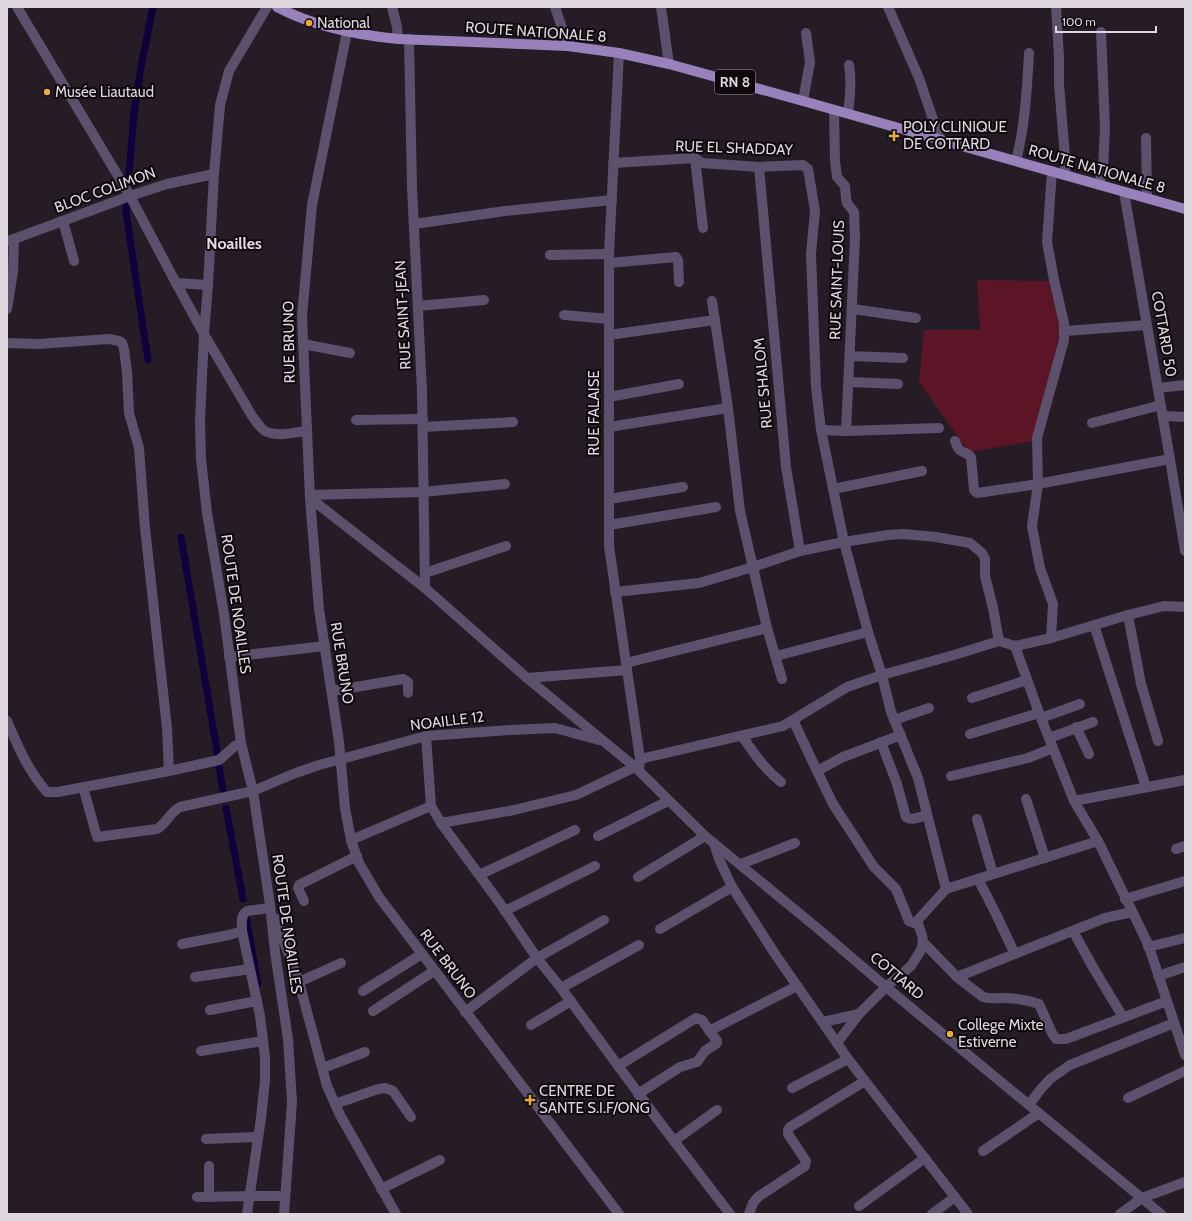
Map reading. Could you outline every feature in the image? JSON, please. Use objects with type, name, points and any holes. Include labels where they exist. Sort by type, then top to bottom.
[{"type":"main road","name":"ROUTE NATIONALE 8","points":[[278,7],[308,20],[337,30],[348,32],[398,39],[568,46],[619,53],[669,64],[848,113],[1185,209]]},
{"type":"street","points":[[17,7],[130,196],[204,334],[252,416],[266,432],[276,434],[306,431]]},
{"type":"street","name":"ROUTE DE NOAILLES","points":[[267,7],[229,71],[220,105],[214,174],[200,421],[201,459],[207,513],[224,614],[241,743],[253,791],[288,1039],[292,1102],[284,1214]]},
{"type":"street","points":[[392,7],[397,26],[398,39]]},
{"type":"street","points":[[555,7],[568,46]]},
{"type":"street","points":[[661,7],[669,64]]},
{"type":"street","points":[[888,7],[919,78],[940,140]]},
{"type":"street","points":[[1056,7],[1060,56],[1059,84],[1065,175]]},
{"type":"street","name":"RUE BRUNO","points":[[348,32],[312,205],[302,316],[306,431],[319,609],[332,691],[341,759],[345,808],[351,840],[359,863],[379,897],[619,1214]]},
{"type":"street","points":[[1099,185],[1103,168],[1105,128],[1101,32]]},
{"type":"street","points":[[803,101],[810,62],[806,33]]},
{"type":"street","name":"RUE SAINT-JEAN","points":[[409,39],[412,188],[423,423],[425,588]]},
{"type":"street","name":"RUE FALAISE","points":[[619,53],[609,259],[609,546],[638,766]]},
{"type":"street","points":[[1016,161],[1021,143],[1024,119],[1029,53]]},
{"type":"street","points":[[848,113],[850,98],[849,65]]},
{"type":"street","name":"RUE SAINT-LOUIS","points":[[834,110],[835,161],[837,177],[845,186],[847,203],[854,212],[855,238],[846,432]]},
{"type":"street","points":[[1146,138],[1147,198]]},
{"type":"street","points":[[695,158],[703,228]]},
{"type":"street","name":"RUE EL SHADDAY","points":[[613,163],[695,158],[702,163],[759,167],[805,166],[808,170],[815,211],[811,254],[816,387],[821,430]]},
{"type":"street","name":"RUE SHALOM","points":[[759,167],[786,467],[800,551]]},
{"type":"street","points":[[1051,638],[1053,604],[1040,568],[1032,526],[1038,484],[1037,438],[1064,340],[1065,331],[1047,242],[1052,171]]},
{"type":"street","name":"BLOC COLIMON","points":[[10,240],[167,184],[214,174]]},
{"type":"street","name":"COTTARD 50","points":[[1124,192],[1185,551]]},
{"type":"street","points":[[414,224],[505,211],[612,200]]},
{"type":"street","points":[[63,221],[74,261]]},
{"type":"street","points":[[7,309],[13,272],[10,240]]},
{"type":"street","points":[[550,255],[609,259],[676,257],[678,260],[679,282]]},
{"type":"street","points":[[176,282],[208,285]]},
{"type":"street","points":[[418,306],[484,300]]},
{"type":"street","points":[[712,301],[728,408],[740,511],[767,628],[782,679]]},
{"type":"street","points":[[852,309],[916,318]]},
{"type":"street","points":[[564,316],[609,319]]},
{"type":"street","points":[[609,335],[715,320]]},
{"type":"street","points":[[1065,331],[1147,326]]},
{"type":"street","points":[[7,343],[38,344],[109,339],[122,343],[127,372],[130,413],[139,448],[145,528],[167,728],[169,772]]},
{"type":"street","points":[[303,344],[350,353]]},
{"type":"street","points":[[850,356],[903,358]]},
{"type":"street","points":[[849,382],[898,384]]},
{"type":"street","points":[[609,397],[680,384]]},
{"type":"street","points":[[1158,388],[1185,385]]},
{"type":"street","points":[[1092,423],[1161,405]]},
{"type":"street","points":[[609,427],[728,408]]},
{"type":"street","points":[[1163,416],[1185,417]]},
{"type":"street","points":[[356,420],[423,423],[513,422]]},
{"type":"street","points":[[940,428],[846,432],[821,430],[844,542],[868,632],[882,675],[891,712],[918,778],[946,889]]},
{"type":"street","points":[[956,441],[958,450],[968,454],[971,457],[974,490],[977,493],[1038,484],[1170,458]]},
{"type":"street","points":[[833,489],[922,471]]},
{"type":"street","points":[[310,496],[423,492],[505,484]]},
{"type":"street","points":[[609,499],[683,488]]},
{"type":"street","name":"COTTARD","points":[[310,496],[425,588],[527,678],[603,741],[638,766],[668,801],[704,836],[741,864],[886,987],[1161,1214]]},
{"type":"street","points":[[609,525],[716,507]]},
{"type":"street","points":[[615,592],[699,584],[800,551],[844,542],[903,534],[936,536],[970,543],[982,553],[985,559],[985,576],[999,641]]},
{"type":"street","points":[[425,573],[506,546]]},
{"type":"street","points":[[441,823],[514,810],[576,795],[638,766],[742,736],[784,726],[847,688],[882,675],[999,641],[1015,646],[1051,638],[1164,606],[1185,606]]},
{"type":"street","points":[[1128,615],[1141,684],[1158,741]]},
{"type":"street","points":[[1094,625],[1146,787]]},
{"type":"street","points":[[527,678],[626,667],[767,628]]},
{"type":"street","points":[[776,656],[868,632]]},
{"type":"street","points":[[230,658],[324,646]]},
{"type":"street","points":[[1015,646],[1040,716],[1074,801],[1098,842],[1148,947],[1185,1055]]},
{"type":"street","points":[[332,691],[403,679],[408,682],[408,693]]},
{"type":"street","points":[[972,698],[1027,680]]},
{"type":"street","points":[[970,734],[1080,704]]},
{"type":"street","points":[[894,720],[929,708]]},
{"type":"street","points":[[793,720],[816,772],[833,804],[874,867],[896,889],[909,921],[914,923],[917,921],[946,889],[1098,842]]},
{"type":"street","points":[[7,721],[25,761],[39,783],[47,792],[58,792],[169,772],[219,760],[235,746],[241,743]]},
{"type":"street","points":[[1049,738],[1093,722]]},
{"type":"street","points":[[1076,727],[1089,754]]},
{"type":"street","name":"NOAILLE 12","points":[[83,787],[97,837],[157,829],[162,826],[176,809],[180,807],[253,791],[293,774],[341,759],[426,736],[555,728],[603,741]]},
{"type":"street","points":[[816,772],[843,757],[900,735]]},
{"type":"street","points":[[426,736],[431,806],[441,823],[537,958],[571,1001],[638,1094],[730,1214]]},
{"type":"street","points":[[742,736],[764,767],[781,782]]},
{"type":"street","points":[[881,742],[897,784],[902,808],[907,819],[927,815]]},
{"type":"street","points":[[951,776],[1028,758],[1053,748]]},
{"type":"street","points":[[1074,801],[1185,780]]},
{"type":"street","points":[[1026,798],[1045,858]]},
{"type":"street","points":[[598,836],[668,801]]},
{"type":"street","points":[[351,840],[431,806]]},
{"type":"street","points":[[977,819],[993,874]]},
{"type":"street","points":[[479,875],[575,830]]},
{"type":"street","points":[[638,877],[704,836]]},
{"type":"street","points":[[714,844],[732,887],[775,954],[848,1059],[968,1214]]},
{"type":"street","points":[[741,864],[795,844]]},
{"type":"street","points":[[304,900],[298,888],[299,885],[357,856]]},
{"type":"street","points":[[505,911],[595,866]]},
{"type":"street","points":[[978,879],[996,912],[1015,954]]},
{"type":"street","points":[[1125,899],[1185,881]]},
{"type":"street","points":[[660,930],[732,887]]},
{"type":"street","points":[[247,1214],[248,1196],[265,1082],[265,1057],[257,1002],[242,931],[242,916],[247,911],[270,906],[299,982],[327,1086],[340,1115],[396,1214]]},
{"type":"street","points":[[957,977],[1105,918],[1132,912]]},
{"type":"street","points":[[465,1012],[537,958],[604,920]]},
{"type":"street","points":[[837,1043],[859,1014],[886,987],[911,966],[921,950],[923,942],[917,921]]},
{"type":"street","points":[[182,944],[242,931]]},
{"type":"street","points":[[1073,931],[1123,1017]]},
{"type":"street","points":[[1148,947],[1185,938]]},
{"type":"street","points":[[923,942],[957,977],[983,997],[1012,999],[1039,1004],[1056,1039],[1066,1039],[1167,1001]]},
{"type":"street","points":[[561,988],[639,945]]},
{"type":"street","points":[[364,991],[422,954]]},
{"type":"street","points":[[299,982],[341,963]]},
{"type":"street","points":[[1158,976],[1185,967]]},
{"type":"street","points":[[195,977],[250,969]]},
{"type":"street","points":[[373,1011],[434,970]]},
{"type":"street","points":[[709,1031],[797,986]]},
{"type":"street","points":[[531,1025],[571,1001]]},
{"type":"street","points":[[210,1010],[257,1002]]},
{"type":"street","points":[[822,1022],[859,1014]]},
{"type":"street","points":[[618,1066],[696,1018],[702,1020],[717,1041],[705,1051],[699,1061],[694,1064],[680,1067],[638,1094]]},
{"type":"street","points":[[1029,1105],[1050,1079],[1070,1065],[1174,1023]]},
{"type":"street","points":[[201,1051],[263,1041]]},
{"type":"street","points":[[323,1068],[366,1052]]},
{"type":"street","points":[[792,1088],[848,1059]]},
{"type":"street","points":[[1128,1098],[1185,1071]]},
{"type":"street","points":[[748,1214],[753,1203],[758,1197],[806,1166],[806,1161],[788,1134],[790,1127],[865,1080]]},
{"type":"street","points":[[335,1104],[378,1089],[386,1088],[393,1091],[412,1117]]},
{"type":"street","points":[[674,1141],[717,1110]]},
{"type":"street","points":[[983,1151],[1039,1113]]},
{"type":"street","points":[[206,1139],[258,1137]]},
{"type":"street","points":[[859,1206],[925,1158]]},
{"type":"street","points":[[381,1189],[440,1160]]},
{"type":"street","points":[[208,1166],[209,1197]]},
{"type":"street","points":[[1120,1214],[1142,1198],[1185,1182]]},
{"type":"street","points":[[197,1198],[285,1196]]},
{"type":"street","points":[[932,1214],[956,1197]]},
{"type":"shaded area","points":[[977,280],[1048,281],[1061,328],[1034,441],[969,452],[919,382],[924,330],[980,330]]},
{"type":"waterway","points":[[129,174],[134,113],[141,67],[153,7]]},
{"type":"waterway","points":[[127,196],[126,213],[148,360]]},
{"type":"waterway","points":[[181,537],[218,757]]},
{"type":"waterway","points":[[219,767],[223,790]]},
{"type":"waterway","points":[[226,808],[243,899]]},
{"type":"waterway","points":[[246,917],[258,984]]},
{"type":"place","name":"National","points":[[309,23]]},
{"type":"place","name":"Musée Liautaud","points":[[47,92]]},
{"type":"place","name":"POLY CLINIQUE DE COTTARD","points":[[894,136]]},
{"type":"place","name":"College Mixte Estiverne","points":[[950,1034]]},
{"type":"place","name":"CENTRE DE SANTE S.I.F/ONG","points":[[530,1100]]},
{"type":"district","name":"Noailles","points":[[234,243]]}]
